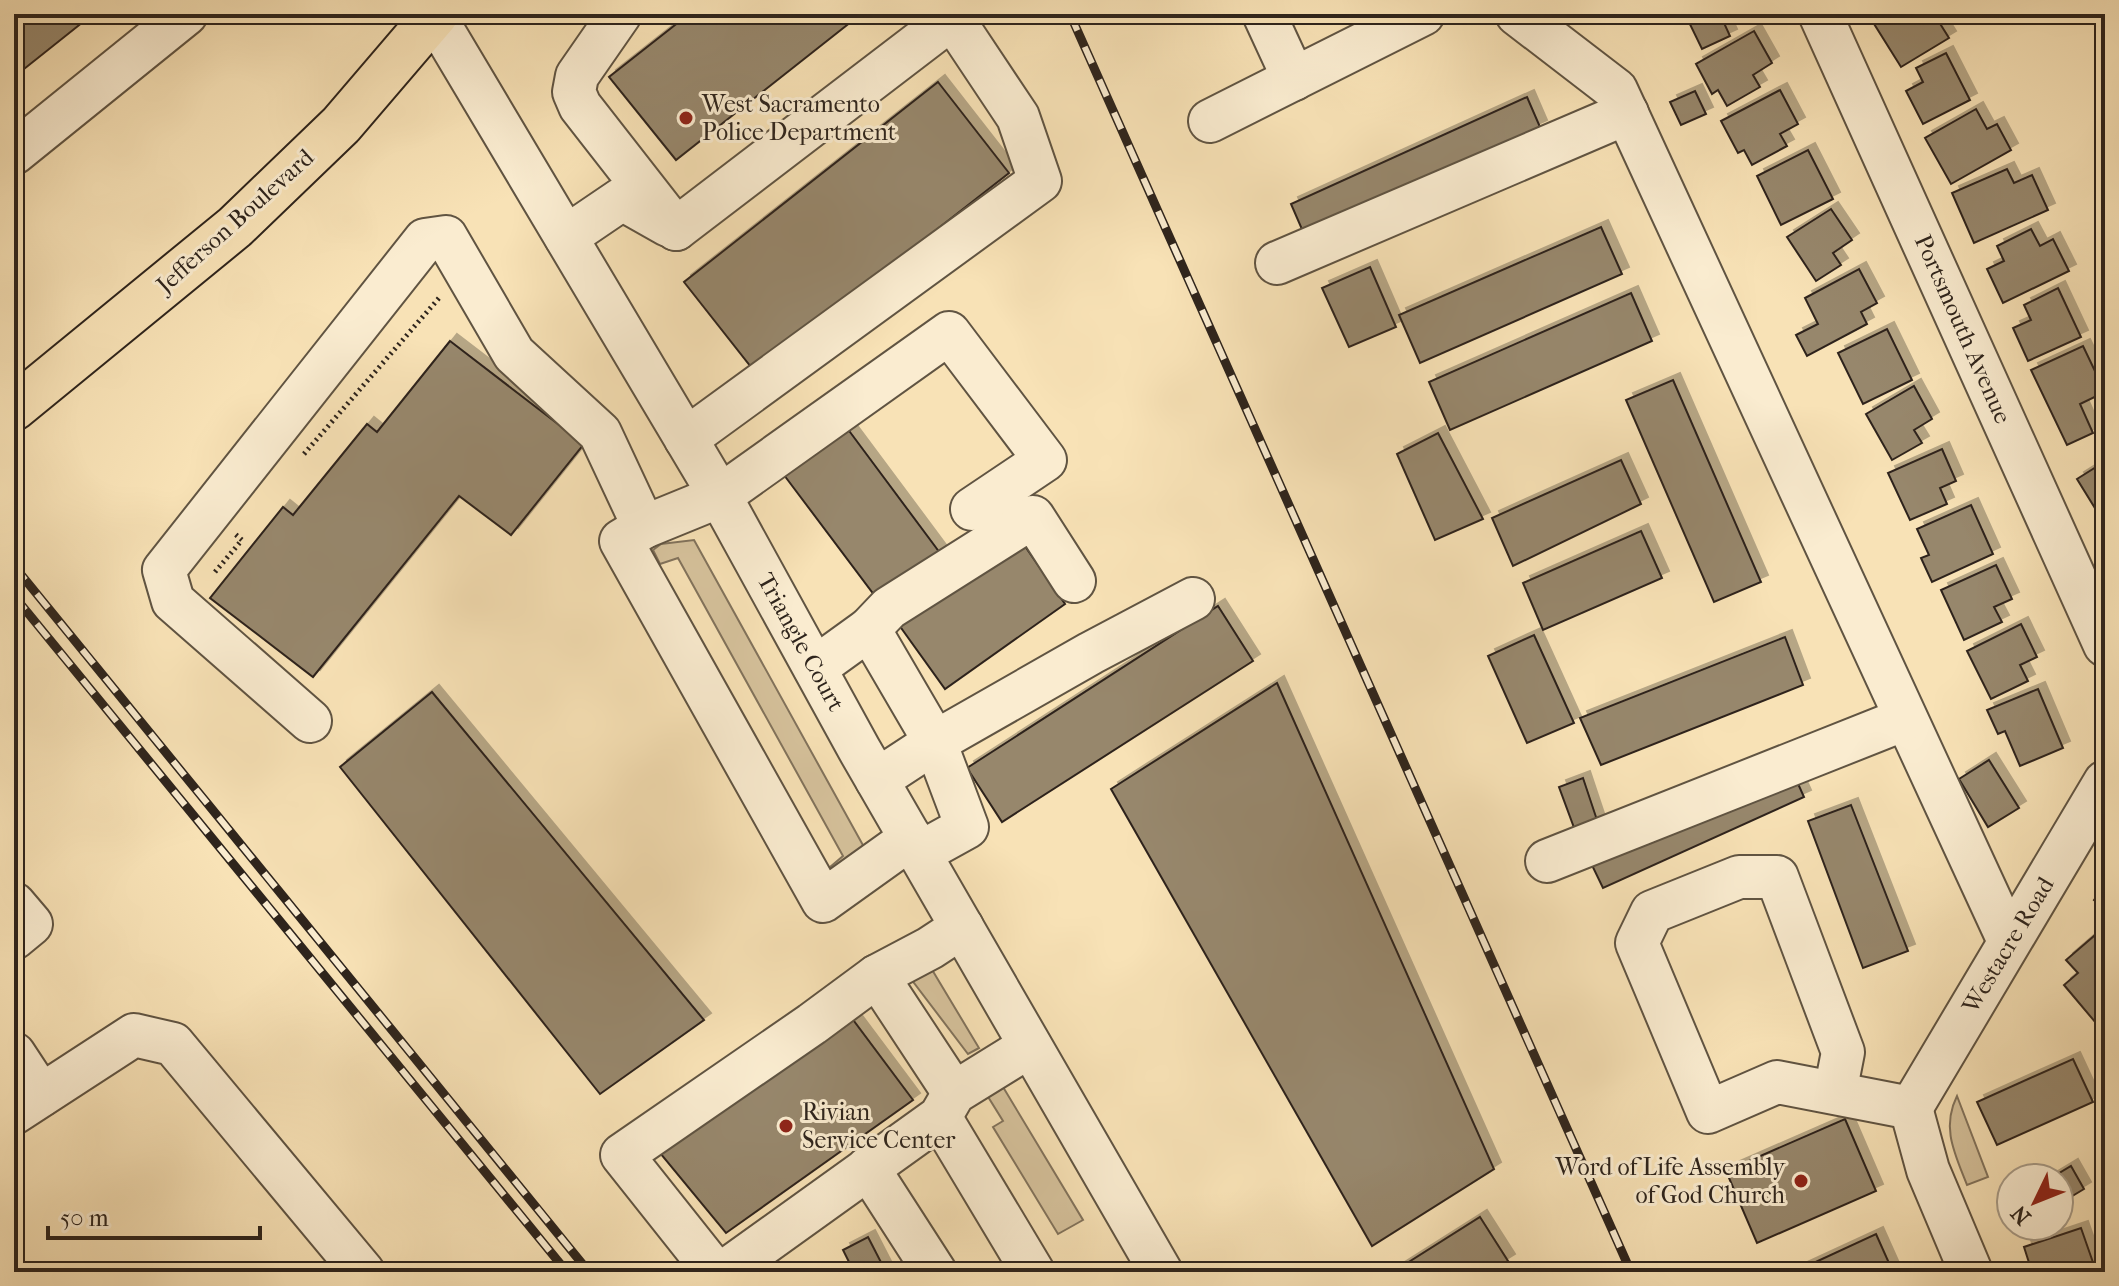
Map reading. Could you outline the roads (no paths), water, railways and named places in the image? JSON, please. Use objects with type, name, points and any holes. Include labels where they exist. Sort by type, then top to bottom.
[{"type":"main road","name":"Jefferson Boulevard","points":[[14,408],[235,227],[341,125],[434,15]]},
{"type":"street","points":[[14,153],[186,14]]},
{"type":"street","points":[[1264,14],[1294,79]]},
{"type":"street","points":[[1210,121],[1423,14]]},
{"type":"street","points":[[1517,14],[1616,90],[2009,941]]},
{"type":"street","name":"Portsmouth Avenue","points":[[1820,14],[2105,645]]},
{"type":"street","name":"Triangle Court","points":[[434,15],[720,496],[877,780],[1161,1272]]},
{"type":"street","points":[[676,229],[952,16],[1018,117],[1040,181],[686,439]]},
{"type":"street","points":[[609,30],[577,76],[574,92],[580,106],[676,229]]},
{"type":"street","points":[[1277,263],[1627,113]]},
{"type":"street","points":[[566,237],[622,199],[676,229]]},
{"type":"street","points":[[310,721],[173,601],[164,570],[425,240],[446,237],[514,354],[600,433],[644,527]]},
{"type":"street","points":[[869,629],[935,742],[967,827],[915,846],[823,901],[621,541],[644,527],[720,496],[949,333],[1045,460],[972,509]]},
{"type":"street","points":[[815,668],[869,629],[889,608],[1033,517],[1074,581]]},
{"type":"street","points":[[877,780],[935,742],[1193,599]]},
{"type":"street","points":[[1547,861],[1905,719]]},
{"type":"street","name":"Westacre Road","points":[[1911,1108],[2105,782]]},
{"type":"street","points":[[1835,1093],[1843,1052],[1777,877],[1739,877],[1652,912],[1637,943],[1708,1112],[1777,1082],[1911,1108],[1928,1170],[1971,1272]]},
{"type":"street","points":[[14,904],[31,924],[14,938]]},
{"type":"street","points":[[715,1272],[622,1155],[877,976],[962,927]]},
{"type":"street","points":[[877,976],[1033,1272]]},
{"type":"street","points":[[14,1054],[28,1104],[134,1035],[173,1044],[363,1272]]},
{"type":"street","points":[[724,1272],[1030,1046]]},
{"type":"street","points":[[868,1168],[935,1272]]},
{"type":"railway","points":[[1070,14],[1631,1272]]},
{"type":"railway","points":[[14,566],[589,1272]]},
{"type":"railway","points":[[14,596],[567,1272]]},
{"type":"place","name":"West Sacramento Police Department","points":[[686,118]]},
{"type":"place","name":"Rivian Service Center","points":[[786,1126]]},
{"type":"place","name":"Word of Life Assembly of God Church","points":[[1801,1181]]}]
